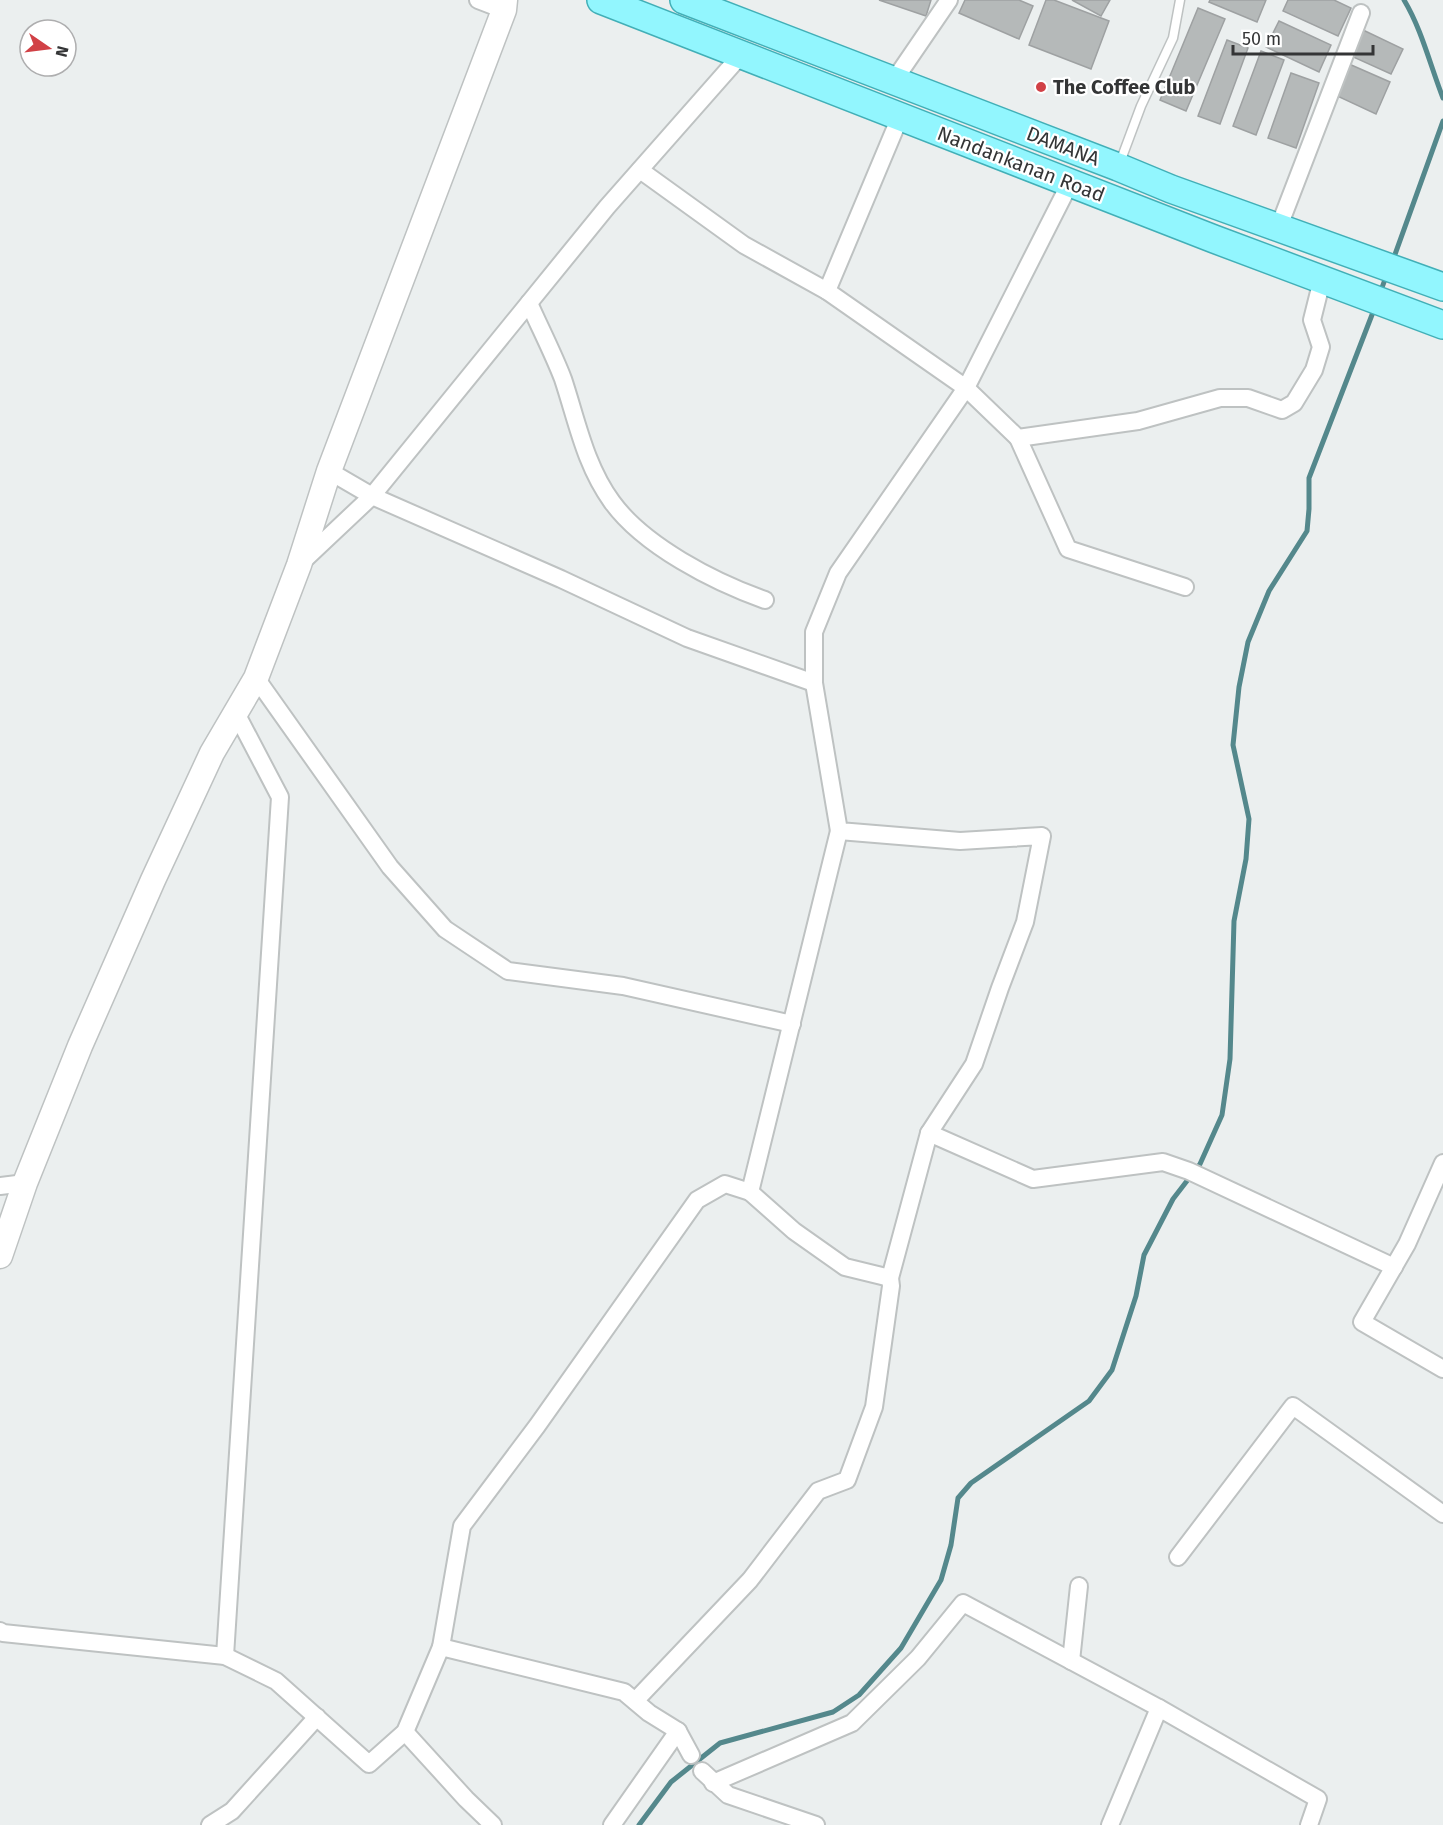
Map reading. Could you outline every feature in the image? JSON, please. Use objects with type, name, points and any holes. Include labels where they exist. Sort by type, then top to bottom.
[{"type":"main road","name":"Nandankanan Road","points":[[601,0],[1432,321]]},
{"type":"main road","name":"DAMANA","points":[[684,0],[1171,189],[1443,287]]},
{"type":"street","points":[[0,1256],[80,1046],[153,880],[212,753],[256,678],[299,565],[329,471],[505,5],[478,0]]},
{"type":"street","points":[[893,82],[949,0]]},
{"type":"street","points":[[1278,229],[1361,13]]},
{"type":"street","points":[[299,565],[372,496],[607,207],[741,55]]},
{"type":"street","points":[[827,291],[900,117]]},
{"type":"street","points":[[640,170],[744,245],[827,291],[966,387],[1017,438],[1068,549],[1185,586]]},
{"type":"street","points":[[750,1191],[839,831],[814,683],[814,632],[838,573],[966,387],[1070,183]]},
{"type":"street","points":[[1017,438],[1138,421],[1220,398],[1248,398],[1282,410],[1294,403],[1314,370],[1321,347],[1312,320],[1333,284]]},
{"type":"street","points":[[529,303],[562,377],[587,459],[612,502],[634,526],[670,554],[742,592],[765,600]]},
{"type":"street","points":[[329,471],[372,496],[561,579],[687,638],[814,683]]},
{"type":"street","points":[[256,678],[390,867],[445,929],[508,971],[623,986],[792,1024]]},
{"type":"street","points":[[225,1656],[280,797],[236,713]]},
{"type":"street","points":[[635,1701],[750,1580],[818,1491],[847,1480],[874,1407],[891,1286],[890,1278],[929,1133],[974,1064],[1025,922],[1042,836],[960,841],[839,831]]},
{"type":"street","points":[[929,1133],[1033,1179],[1162,1162],[1189,1171],[1394,1267]]},
{"type":"street","points":[[1443,1162],[1407,1244],[1362,1322],[1443,1369]]},
{"type":"street","points":[[0,1186],[26,1183]]},
{"type":"street","points":[[0,1631],[225,1656],[276,1681],[369,1764],[405,1732],[441,1647],[462,1526],[537,1426],[697,1200],[725,1184],[750,1191],[794,1231],[845,1267],[890,1278]]},
{"type":"street","points":[[1178,1557],[1293,1407],[1443,1514]]},
{"type":"street","points":[[1071,1661],[1079,1586]]},
{"type":"street","points":[[816,1825],[728,1795],[708,1777],[852,1723],[918,1658],[963,1603],[1159,1708],[1318,1799],[1309,1825]]},
{"type":"street","points":[[441,1647],[624,1692],[678,1731],[691,1755]]},
{"type":"street","points":[[1110,1825],[1159,1708]]},
{"type":"street","points":[[210,1825],[232,1811],[317,1717]]},
{"type":"street","points":[[612,1825],[678,1731]]},
{"type":"street","points":[[405,1732],[465,1799],[493,1825]]},
{"type":"lane","points":[[1118,167],[1142,106],[1173,38],[1180,0]]},
{"type":"building","points":[[879,0],[931,0],[926,16]]},
{"type":"building","points":[[965,0],[1019,0],[1033,6],[1019,39],[959,13]]},
{"type":"building","points":[[1046,0],[1054,0],[1109,21],[1091,69],[1029,45]]},
{"type":"building","points":[[1072,0],[1110,0],[1101,16]]},
{"type":"building","points":[[1210,0],[1266,0],[1257,22],[1209,2]]},
{"type":"building","points":[[1288,0],[1334,0],[1351,8],[1338,36],[1283,11]]},
{"type":"building","points":[[1198,8],[1225,19],[1186,111],[1160,100]]},
{"type":"building","points":[[1279,21],[1331,45],[1319,72],[1266,47]]},
{"type":"building","points":[[1363,30],[1403,49],[1391,74],[1351,56]]},
{"type":"building","points":[[1227,40],[1248,48],[1220,124],[1198,116]]},
{"type":"building","points":[[1261,51],[1284,60],[1256,135],[1233,126]]},
{"type":"building","points":[[1349,64],[1390,82],[1376,114],[1335,95]]},
{"type":"building","points":[[1291,73],[1319,83],[1296,148],[1268,138]]},
{"type":"waterway","points":[[1404,0],[1421,35],[1443,98]]},
{"type":"waterway","points":[[1393,260],[1443,121]]},
{"type":"waterway","points":[[1380,293],[1387,274]]},
{"type":"waterway","points":[[639,1825],[671,1782],[720,1743],[833,1712],[859,1695],[901,1648],[941,1580],[951,1545],[958,1498],[971,1483],[1089,1401],[1112,1370],[1136,1296],[1144,1255],[1173,1199],[1200,1164],[1222,1115],[1230,1059],[1234,921],[1246,859],[1249,819],[1233,745],[1239,687],[1248,642],[1269,591],[1307,531],[1309,478],[1375,307]]},
{"type":"place","name":"The Coffee Club","points":[[1041,87]]}]
